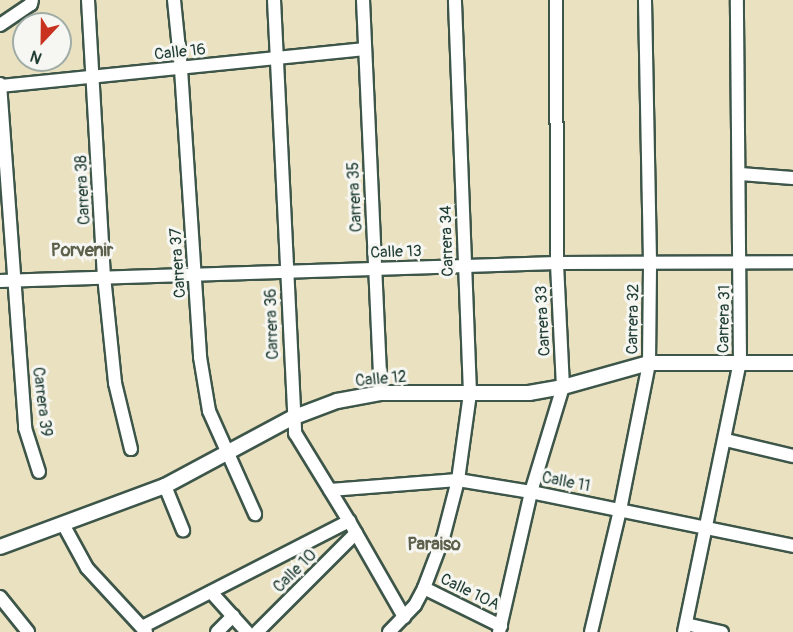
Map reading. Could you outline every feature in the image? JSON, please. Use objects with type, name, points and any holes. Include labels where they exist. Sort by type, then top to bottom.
[{"type":"street","points":[[0,25],[31,4],[32,0]]},
{"type":"street","name":"Carrera 38","points":[[88,0],[104,276],[115,383],[131,449]]},
{"type":"street","name":"Carrera 37","points":[[174,0],[181,69],[200,357],[208,411],[255,514]]},
{"type":"street","name":"Carrera 36","points":[[274,0],[292,418],[301,445],[350,521],[404,617]]},
{"type":"street","name":"Carrera 35","points":[[363,0],[381,393]]},
{"type":"street","name":"Carrera 34","points":[[389,632],[404,617],[424,588],[443,538],[458,480],[470,393],[455,0]]},
{"type":"street","name":"Carrera 33","points":[[500,629],[531,492],[563,387],[556,263],[556,0]]},
{"type":"street","name":"Carrera 32","points":[[591,632],[620,510],[649,363],[650,261],[645,0]]},
{"type":"street","name":"Carrera 31","points":[[685,628],[741,361],[742,262],[737,0]]},
{"type":"street","name":"Calle 16","points":[[0,85],[94,78],[364,49]]},
{"type":"street","name":"Carrera 39","points":[[0,85],[25,428],[39,472]]},
{"type":"street","points":[[740,174],[793,178]]},
{"type":"street","name":"Calle 13","points":[[0,281],[464,265],[650,261],[793,262]]},
{"type":"street","name":"Calle 12","points":[[0,547],[165,486],[292,418],[337,401],[381,393],[529,393],[563,387],[649,363],[741,361],[793,363]]},
{"type":"street","points":[[726,440],[793,456]]},
{"type":"street","name":"Calle 11","points":[[330,490],[458,480],[531,492],[793,546]]},
{"type":"street","points":[[165,486],[183,530]]},
{"type":"street","points":[[63,524],[87,568],[144,630],[211,592],[350,521]]},
{"type":"street","name":"Calle 10","points":[[257,632],[356,533]]},
{"type":"street","name":"Calle 10A","points":[[424,588],[500,629]]},
{"type":"street","points":[[211,592],[247,632]]},
{"type":"street","points":[[0,597],[28,632]]},
{"type":"street","points":[[216,632],[233,616]]},
{"type":"street","points":[[685,628],[723,632]]},
{"type":"district","name":"Porvenir","points":[[82,251]]},
{"type":"district","name":"Paraiso","points":[[434,545]]}]
